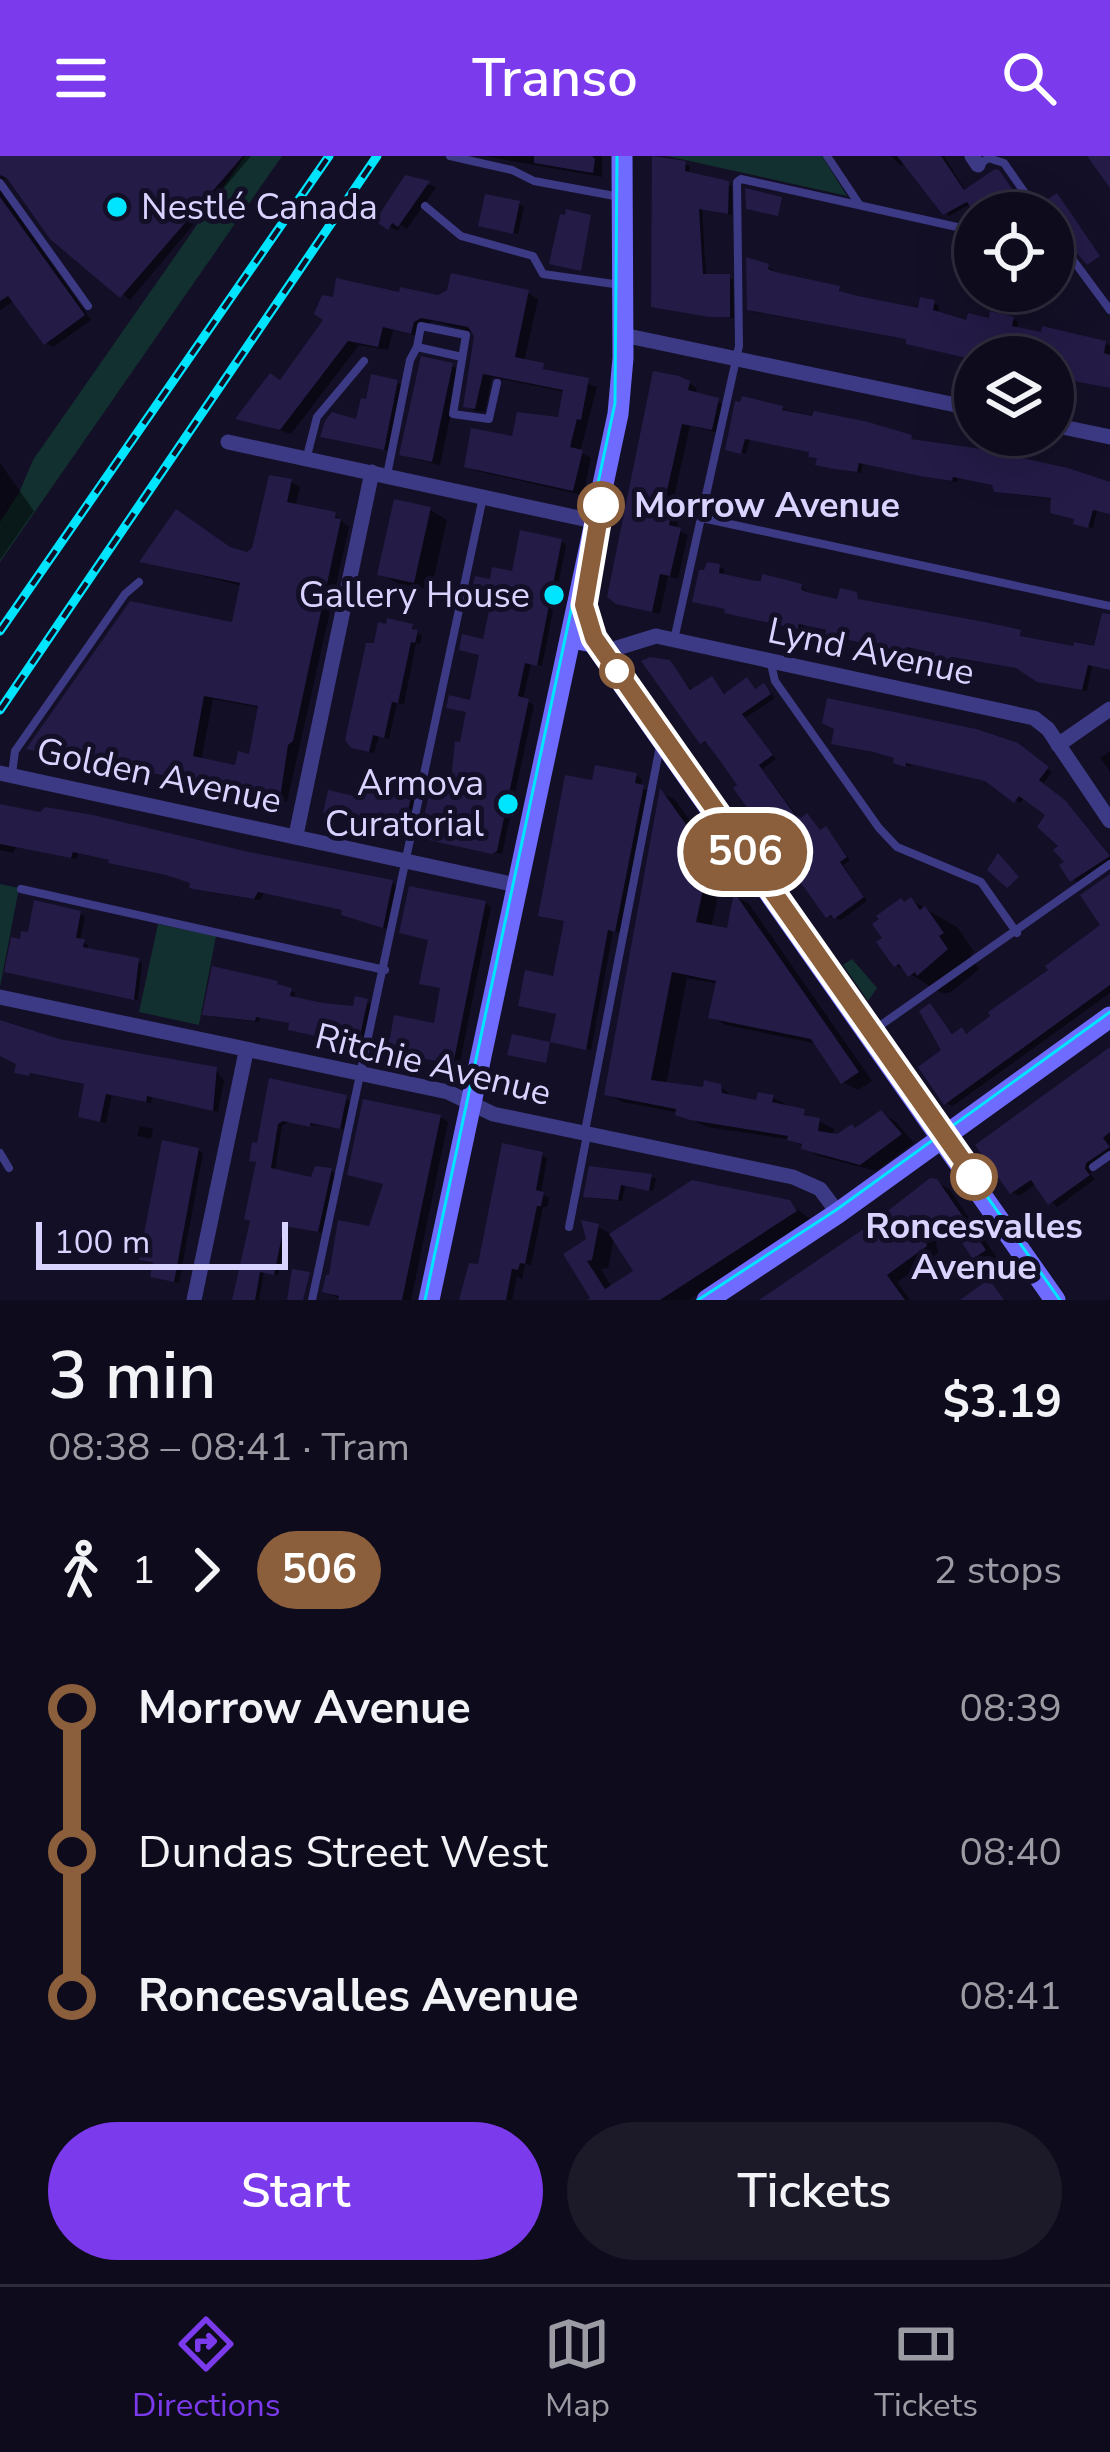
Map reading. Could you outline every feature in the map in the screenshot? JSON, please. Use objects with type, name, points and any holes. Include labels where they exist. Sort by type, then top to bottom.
[{"type":"street","points":[[429,1300],[618,414],[623,335],[622,156]]},
{"type":"street","points":[[623,335],[954,405]]},
{"type":"street","points":[[1074,429],[1110,437]]},
{"type":"street","points":[[228,442],[593,521]]},
{"type":"street","points":[[296,835],[380,473]]},
{"type":"street","name":"Lynd Avenue","points":[[601,653],[650,636],[674,640],[1034,718],[1058,745]]},
{"type":"street","points":[[571,638],[593,642],[1055,1300]]},
{"type":"street","points":[[1110,709],[1058,745],[1110,821]]},
{"type":"street","name":"Golden Avenue","points":[[6,774],[516,885]]},
{"type":"street","name":"Ritchie Avenue","points":[[0,997],[448,1092],[493,1114],[810,1182],[838,1213]]},
{"type":"street","points":[[707,1300],[838,1213],[1110,1018]]},
{"type":"street","points":[[194,1300],[246,1052]]},
{"type":"lane","points":[[450,156],[512,170],[534,181],[622,197]]},
{"type":"lane","points":[[826,156],[860,205]]},
{"type":"lane","points":[[975,161],[988,158],[1004,163],[1024,192]]},
{"type":"lane","points":[[674,640],[736,358],[737,182],[741,178],[954,226]]},
{"type":"lane","points":[[0,183],[88,305]]},
{"type":"lane","points":[[425,206],[461,236],[533,256],[543,274],[622,285]]},
{"type":"lane","points":[[1074,265],[1110,310]]},
{"type":"lane","points":[[380,473],[422,326],[466,335],[453,414],[489,419],[497,382]]},
{"type":"lane","points":[[417,347],[462,356]]},
{"type":"lane","points":[[307,458],[317,417],[364,362]]},
{"type":"lane","points":[[312,1300],[484,496]]},
{"type":"lane","points":[[702,518],[1110,606]]},
{"type":"lane","points":[[6,774],[15,752],[125,594],[139,582]]},
{"type":"lane","points":[[771,662],[775,681],[897,848],[981,882],[1017,933]]},
{"type":"lane","points":[[569,1227],[661,740]]},
{"type":"lane","points":[[868,1034],[1110,864]]},
{"type":"lane","points":[[21,889],[385,970]]},
{"type":"lane","points":[[0,1153],[9,1168]]},
{"type":"lane","points":[[1093,1167],[1110,1155]]},
{"type":"green space","points":[[245,156],[282,156],[0,562],[0,522],[33,460]]},
{"type":"green space","points":[[667,156],[822,156],[847,196]]},
{"type":"green space","points":[[0,884],[19,888],[0,987]]},
{"type":"green space","points":[[158,924],[216,936],[199,1025],[139,1012]]},
{"type":"green space","points":[[852,959],[877,988],[868,1001],[843,965]]},
{"type":"building","name":"Nestlé Canada","points":[[0,156],[243,156],[120,298],[50,239],[7,178],[0,175]]},
{"type":"building","points":[[534,156],[592,156],[593,173],[534,163]]},
{"type":"building","points":[[652,156],[686,161],[685,171],[729,181],[728,214],[699,209],[703,274],[730,274],[730,317],[651,307]]},
{"type":"building","points":[[897,156],[941,156],[964,190],[999,170],[1014,192],[954,192],[954,209],[943,215]]},
{"type":"building","points":[[1087,156],[1110,156],[1110,188]]},
{"type":"building","points":[[405,175],[430,181],[398,227],[392,223],[388,230],[375,221]]},
{"type":"building","points":[[745,188],[782,197],[778,216],[746,209]]},
{"type":"building","points":[[485,194],[520,201],[513,234],[478,226]]},
{"type":"building","points":[[0,197],[85,315],[44,345],[8,296],[0,301]]},
{"type":"building","points":[[566,209],[591,215],[581,271],[549,264],[560,214],[565,215]]},
{"type":"building","points":[[1074,218],[1100,256],[1087,265],[1074,250]]},
{"type":"building","points":[[746,257],[769,264],[768,269],[775,272],[840,286],[839,291],[858,296],[918,308],[920,297],[935,300],[933,310],[966,320],[968,313],[989,318],[994,312],[1014,317],[1012,326],[1041,332],[1042,326],[1106,341],[1110,388],[1074,381],[1074,336],[954,336],[954,355],[906,344],[906,339],[747,310]]},
{"type":"building","points":[[451,273],[529,290],[515,357],[544,363],[543,369],[589,378],[570,447],[583,450],[573,491],[464,467],[471,428],[512,436],[517,412],[558,417],[563,390],[483,374],[475,409],[463,407],[474,336],[468,327],[421,318],[414,322],[411,334],[383,327],[378,347],[348,341],[280,430],[235,419],[270,373],[280,380],[323,320],[314,314],[322,295],[333,297],[336,278],[438,295],[447,290]]},
{"type":"building","points":[[421,356],[453,363],[432,462],[399,455]]},
{"type":"building","points":[[653,371],[679,376],[690,381],[688,390],[719,398],[712,430],[682,424],[663,508],[671,515],[669,525],[681,528],[670,576],[660,574],[652,612],[616,604],[607,597]]},
{"type":"building","points":[[371,374],[398,380],[384,450],[320,437],[332,412],[356,419]]},
{"type":"building","points":[[742,396],[783,406],[782,410],[868,422],[912,435],[911,439],[954,445],[954,456],[1013,456],[1068,468],[1110,482],[1110,514],[1093,510],[1088,528],[1050,513],[1051,498],[994,492],[992,485],[859,463],[857,472],[834,469],[815,465],[817,458],[808,457],[809,452],[745,439],[741,454],[725,450],[735,401],[740,402]]},
{"type":"building","points":[[269,475],[292,479],[287,502],[336,512],[335,518],[341,519],[280,798],[26,749],[130,601],[232,622],[240,583],[139,562],[176,509],[230,547],[247,552],[252,548]],"holes":[[[204,696],[258,706],[249,754],[238,751],[235,765],[193,756]]]},
{"type":"building","points":[[394,499],[431,507],[414,583],[377,575]]},
{"type":"building","points":[[520,530],[562,539],[537,666],[525,663],[518,696],[529,699],[497,851],[492,854],[419,838],[431,786],[450,791],[455,741],[460,742],[466,712],[446,708],[449,695],[470,700],[479,655],[459,650],[462,634],[483,639],[492,596],[471,592],[475,576],[490,579],[492,567],[512,571]]},
{"type":"building","points":[[707,562],[720,564],[719,573],[756,581],[761,581],[762,574],[837,599],[840,588],[857,592],[858,599],[985,622],[1021,630],[1020,636],[1073,646],[1074,642],[1094,646],[1102,613],[1110,614],[1110,670],[1088,665],[1082,690],[1037,682],[1016,668],[951,657],[950,662],[934,659],[935,653],[907,647],[906,652],[825,635],[826,630],[799,624],[798,629],[724,613],[725,609],[692,602],[699,570]]},
{"type":"building","points":[[387,618],[413,624],[412,629],[418,630],[384,738],[373,735],[369,752],[351,748],[345,740],[366,643],[374,643],[378,622],[386,624]]},
{"type":"building","points":[[650,657],[670,660],[690,690],[712,676],[724,694],[747,677],[755,689],[764,683],[771,694],[742,714],[773,755],[759,765],[795,815],[801,818],[807,813],[820,830],[826,826],[847,857],[840,862],[864,897],[834,919],[826,918],[733,788],[737,785],[721,762],[705,741],[700,744],[641,661]]},
{"type":"building","points":[[827,698],[976,729],[1018,743],[1049,767],[1039,780],[1066,801],[1110,856],[1070,882],[1059,865],[1064,862],[1053,850],[1058,846],[1037,827],[1045,815],[1019,796],[1014,803],[985,781],[906,763],[905,767],[893,763],[894,758],[831,744],[834,729],[822,723]]},
{"type":"building","points":[[595,765],[637,773],[635,783],[644,785],[615,932],[608,930],[586,1050],[550,1042],[556,1014],[518,1006],[525,970],[553,976],[564,921],[538,916],[565,775],[592,780]]},
{"type":"building","points":[[357,782],[413,788],[404,829],[323,813],[328,790],[354,796]]},
{"type":"building","points":[[660,788],[710,858],[696,922],[727,928],[734,892],[859,1072],[841,1084],[811,1039],[708,1018],[716,981],[672,972],[651,1080],[703,1087],[704,1080],[721,1084],[722,1093],[756,1100],[758,1092],[774,1095],[772,1102],[805,1109],[804,1115],[820,1118],[818,1131],[837,1134],[881,1110],[902,1134],[860,1165],[801,1149],[802,1144],[787,1140],[788,1136],[690,1120],[675,1115],[676,1109],[604,1095]]},
{"type":"building","points":[[0,804],[93,815],[393,880],[383,928],[341,915],[342,910],[258,892],[254,899],[204,891],[109,860],[0,844]]},
{"type":"building","points":[[998,853],[1019,877],[1007,888],[987,870]]},
{"type":"building","points":[[1110,874],[1110,985],[944,1105],[918,1067],[941,1050],[919,1011],[930,1003],[952,1034],[962,1027],[966,1034],[1100,925],[1080,895]]},
{"type":"building","points":[[409,886],[486,901],[450,1063],[373,1051],[377,1036],[390,1038],[394,1015],[434,1023],[440,988],[419,984],[428,940],[399,933]]},
{"type":"building","points":[[911,897],[920,910],[925,906],[944,933],[939,936],[948,949],[917,976],[915,972],[908,977],[876,942],[882,938],[872,924],[901,898],[904,902]]},
{"type":"building","points":[[34,900],[81,911],[76,938],[85,939],[83,947],[139,958],[134,1000],[4,972],[11,937],[20,939],[21,931],[28,932]]},
{"type":"building","points":[[212,966],[278,981],[292,988],[290,996],[323,1003],[353,1006],[355,996],[368,999],[358,1045],[288,1030],[289,1023],[202,1015]]},
{"type":"building","points":[[0,1020],[59,1039],[217,1067],[213,1111],[147,1096],[146,1102],[106,1094],[100,1122],[78,1117],[84,1084],[14,1073],[16,1064],[0,1056]]},
{"type":"building","points":[[512,1034],[550,1042],[546,1063],[507,1055]]},
{"type":"building","points":[[1110,1047],[1110,1132],[1103,1138],[1110,1147],[1086,1163],[1090,1175],[1048,1205],[1031,1180],[1010,1194],[975,1145]]},
{"type":"building","points":[[269,1078],[347,1095],[340,1129],[278,1124],[271,1168],[311,1177],[315,1166],[332,1168],[318,1232],[284,1226],[274,1275],[260,1272],[255,1300],[232,1300],[250,1221],[244,1219],[256,1162],[249,1161],[252,1142],[257,1143]]},
{"type":"building","points":[[363,1099],[441,1115],[402,1300],[338,1300],[339,1296],[322,1292],[338,1220],[369,1226],[383,1184],[347,1175]]},
{"type":"building","points":[[162,1140],[199,1148],[174,1282],[150,1277],[153,1262],[139,1260]]},
{"type":"building","points":[[502,1143],[543,1152],[536,1190],[544,1192],[541,1206],[537,1206],[525,1264],[512,1269],[506,1300],[459,1300],[469,1263],[478,1264]]},
{"type":"building","points":[[589,1166],[652,1174],[649,1191],[621,1185],[618,1200],[583,1197]]},
{"type":"building","points":[[930,1178],[937,1179],[986,1250],[973,1259],[946,1220],[925,1236],[927,1246],[887,1275],[905,1300],[759,1300],[871,1224]]},
{"type":"building","points":[[692,1180],[790,1200],[797,1211],[660,1300],[587,1300],[563,1254],[586,1239],[581,1220],[599,1224],[592,1260],[587,1261],[605,1289],[633,1271],[609,1234]]},
{"type":"building","points":[[292,1269],[310,1272],[303,1300],[287,1300]]},
{"type":"building","points":[[989,1279],[1004,1300],[960,1300]]},
{"type":"tram line","points":[[425,1300],[615,403],[617,156]]},
{"type":"tram line","name":"506","points":[[601,505],[584,605],[594,638],[974,1177]]},
{"type":"tram line","points":[[585,591],[586,620],[599,646],[1060,1300]]},
{"type":"tram line","points":[[698,1300],[836,1210],[1110,1012]]},
{"type":"railway","points":[[0,631],[329,156]]},
{"type":"railway","points":[[0,710],[377,156]]},
{"type":"place","name":"Nestlé Canada","points":[[117,207]]},
{"type":"place","name":"Morrow Avenue","points":[[601,505]]},
{"type":"place","name":"Gallery House","points":[[554,595]]},
{"type":"place","name":"Armova Curatorial","points":[[508,804]]},
{"type":"place","name":"Roncesvalles Avenue","points":[[974,1177]]}]
